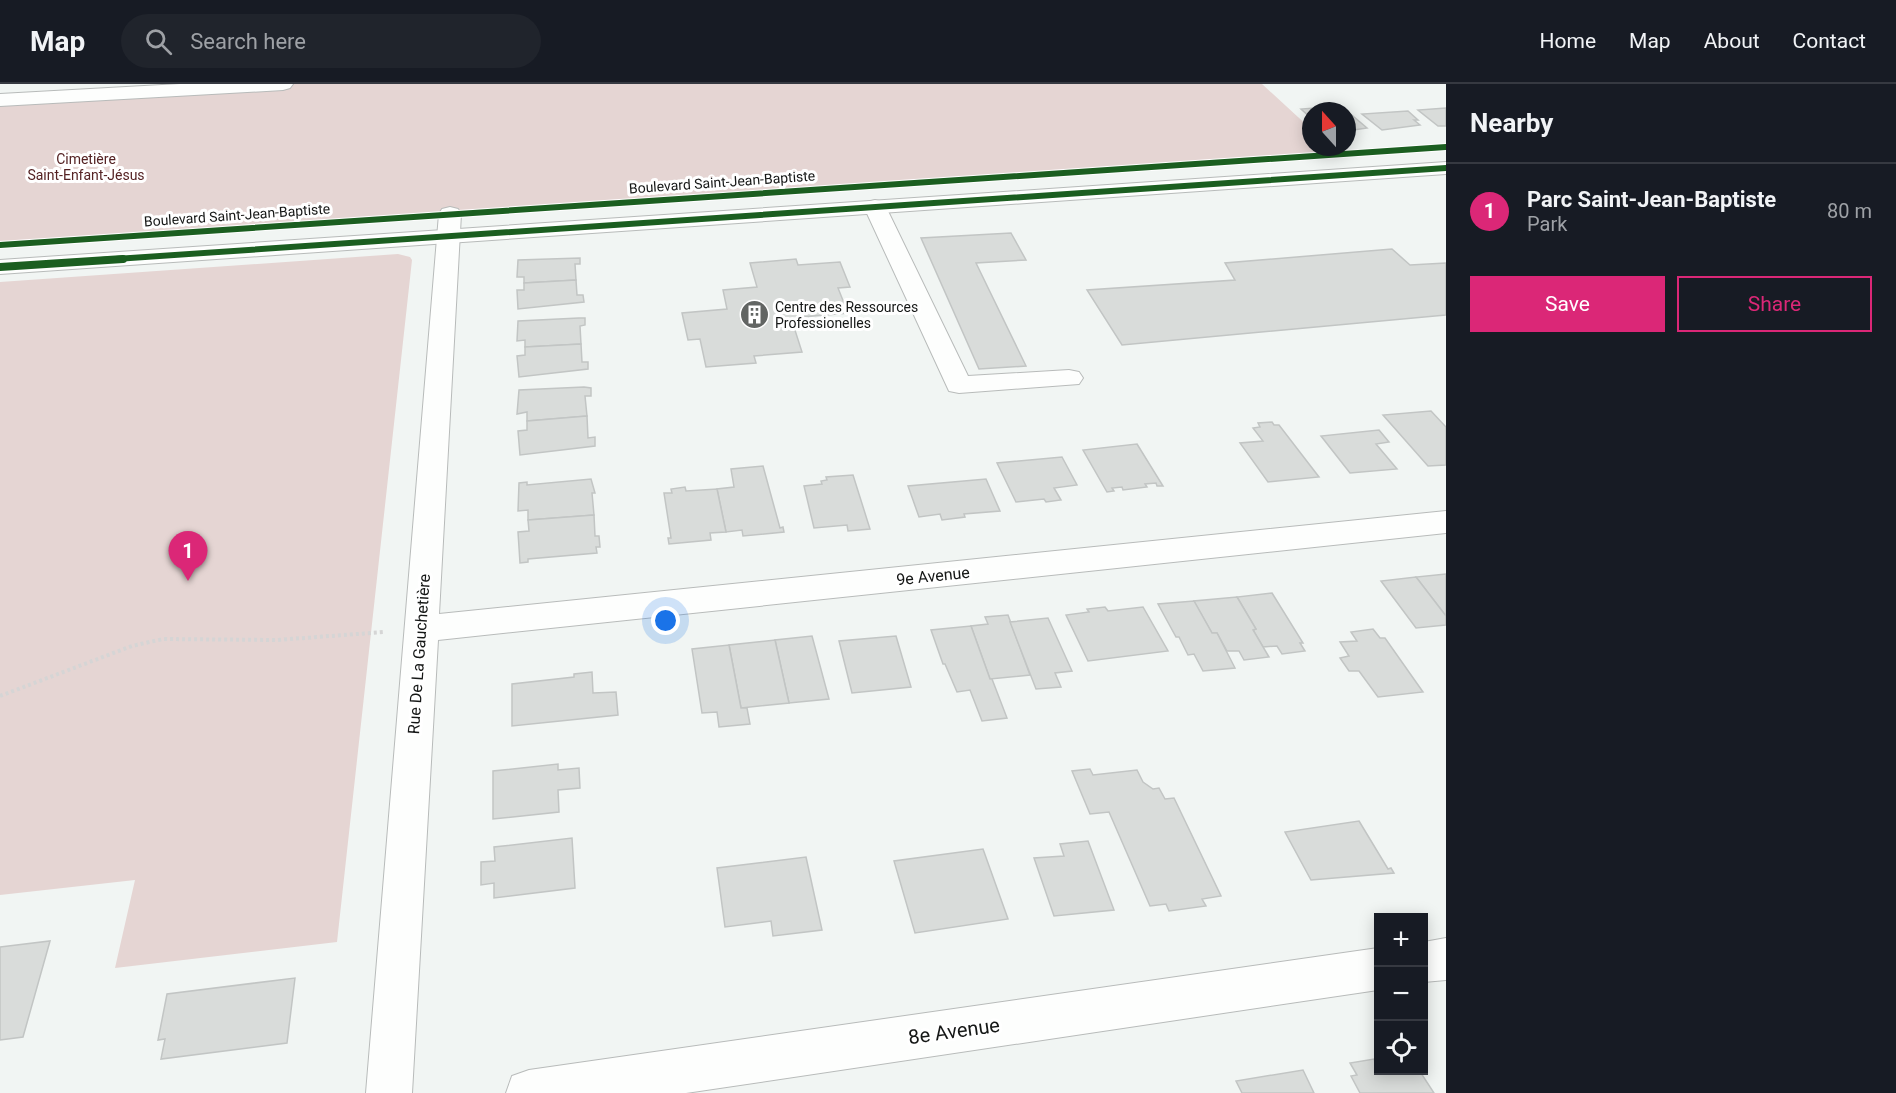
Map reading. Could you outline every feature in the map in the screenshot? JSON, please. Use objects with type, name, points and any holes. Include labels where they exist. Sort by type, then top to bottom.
[{"type":"main road","points":[[0,100],[281,84]]},
{"type":"main road","name":"Boulevard Saint-Jean-Baptiste","points":[[0,267],[449,226],[1441,152]]},
{"type":"main road","name":"Boulevard Saint-Jean-Baptiste","points":[[0,245],[875,207],[1446,168]]},
{"type":"main road","points":[[875,207],[959,385],[1069,378]]},
{"type":"main road","name":"Rue De La Gauchetière","points":[[389,1093],[449,226]]},
{"type":"main road","name":"9e Avenue","points":[[420,629],[1446,522]]},
{"type":"main road","points":[[1428,961],[1446,959]]},
{"type":"main road","name":"8e Avenue","points":[[529,1093],[1374,970]]},
{"type":"path","points":[[0,696],[132,646],[163,639],[277,640],[420,629]]},
{"type":"green space","name":"Cimetière Saint-Enfant-Jésus","points":[[283,84],[1262,84],[1302,121],[1302,156],[1310,156],[0,245],[0,100]]},
{"type":"green space","points":[[398,254],[410,257],[412,260],[337,942],[115,968],[135,880],[0,895],[0,282]]},
{"type":"building","points":[[1446,108],[1446,126],[1438,126],[1418,110]]},
{"type":"building","points":[[1408,111],[1420,125],[1382,130],[1362,114]]},
{"type":"building","points":[[1356,119],[1367,128],[1356,130]]},
{"type":"building","points":[[1011,233],[1026,260],[976,263],[1026,366],[979,369],[921,238]]},
{"type":"building","points":[[1392,249],[1410,265],[1446,263],[1446,315],[1122,345],[1087,290],[1235,280],[1225,263]]},
{"type":"building","points":[[580,258],[580,264],[575,264],[576,280],[524,283],[524,277],[517,277],[518,260]]},
{"type":"building","name":"Centre des Ressources Professionelles","points":[[796,259],[798,265],[840,262],[850,287],[838,288],[848,313],[802,317],[805,323],[793,324],[802,352],[754,356],[756,363],[706,367],[700,339],[688,340],[682,313],[727,309],[723,290],[757,287],[750,263]]},
{"type":"building","points":[[576,280],[577,295],[583,295],[584,302],[518,309],[517,290],[524,290],[524,283]]},
{"type":"building","points":[[585,318],[585,325],[580,326],[581,344],[525,347],[525,340],[517,341],[518,321]]},
{"type":"building","points":[[581,344],[582,362],[588,362],[588,369],[519,377],[517,356],[525,355],[525,347]]},
{"type":"building","points":[[591,388],[591,396],[585,396],[587,416],[527,421],[527,412],[517,414],[519,390]]},
{"type":"building","points":[[1431,411],[1446,427],[1446,465],[1428,466],[1383,415]]},
{"type":"building","points":[[587,416],[588,438],[595,437],[595,446],[520,455],[518,431],[527,430],[527,421]]},
{"type":"building","points":[[1272,422],[1274,425],[1279,425],[1319,477],[1268,482],[1240,443],[1263,441],[1253,428],[1260,427],[1258,423]]},
{"type":"building","points":[[1379,430],[1389,442],[1376,444],[1397,469],[1350,473],[1321,436]]},
{"type":"building","points":[[1137,444],[1163,486],[1157,486],[1156,483],[1145,484],[1147,487],[1123,490],[1122,487],[1112,488],[1114,491],[1107,492],[1083,450]]},
{"type":"building","points":[[1062,457],[1077,485],[1054,488],[1061,500],[1046,502],[1044,499],[1016,502],[997,463]]},
{"type":"building","points":[[763,466],[780,528],[783,527],[784,532],[743,536],[742,530],[726,532],[717,489],[734,487],[731,469]]},
{"type":"building","points":[[853,475],[870,529],[848,531],[847,525],[814,528],[804,486],[822,484],[821,481],[827,480],[826,477]]},
{"type":"building","points":[[591,479],[595,493],[592,493],[594,515],[528,520],[528,510],[518,511],[519,483],[527,482],[527,485]]},
{"type":"building","points":[[986,479],[1000,511],[964,514],[965,517],[942,520],[940,514],[919,517],[908,486]]},
{"type":"building","points":[[685,487],[686,491],[717,489],[726,532],[710,533],[711,540],[669,544],[668,538],[671,538],[664,493],[672,493],[671,489]]},
{"type":"building","points":[[594,515],[595,536],[599,536],[600,547],[596,547],[597,553],[528,559],[528,562],[520,563],[518,532],[529,531],[528,520]]},
{"type":"building","points":[[1446,574],[1446,616],[1416,577]]},
{"type":"building","points":[[1416,577],[1446,616],[1446,625],[1416,628],[1381,581]]},
{"type":"building","points":[[1272,593],[1303,643],[1300,643],[1305,651],[1282,654],[1277,646],[1263,647],[1253,630],[1256,629],[1237,597]]},
{"type":"building","points":[[1237,597],[1269,657],[1244,660],[1239,651],[1227,651],[1217,633],[1212,633],[1194,601]]},
{"type":"building","points":[[1194,601],[1212,633],[1217,633],[1235,668],[1203,671],[1194,654],[1188,655],[1158,604]]},
{"type":"building","points":[[1105,607],[1108,611],[1143,607],[1168,651],[1088,661],[1066,615]]},
{"type":"building","points":[[1008,615],[1030,675],[990,679],[971,626],[988,624],[985,617]]},
{"type":"building","points":[[1048,618],[1072,671],[1055,673],[1061,687],[1036,689],[1010,622]]},
{"type":"building","points":[[971,626],[1007,718],[982,721],[970,690],[957,692],[943,664],[931,630]]},
{"type":"building","points":[[1373,629],[1380,638],[1385,638],[1423,692],[1378,697],[1359,671],[1349,671],[1340,658],[1349,656],[1340,642],[1357,641],[1351,632]]},
{"type":"building","points":[[812,636],[829,699],[789,703],[775,640]]},
{"type":"building","points":[[896,636],[911,687],[852,693],[839,641]]},
{"type":"building","points":[[775,640],[789,703],[741,708],[729,645]]},
{"type":"building","points":[[729,645],[741,708],[747,708],[750,724],[719,727],[717,712],[702,713],[692,649]]},
{"type":"building","points":[[592,672],[593,693],[616,692],[618,715],[512,726],[512,684],[574,677],[574,674]]},
{"type":"building","points":[[558,764],[558,770],[579,768],[580,788],[558,790],[559,812],[493,819],[493,771]]},
{"type":"building","points":[[1090,769],[1093,775],[1137,770],[1143,782],[1153,789],[1159,788],[1165,799],[1174,798],[1221,896],[1202,899],[1206,906],[1169,911],[1166,904],[1150,906],[1109,812],[1090,814],[1072,771]]},
{"type":"building","points":[[1359,821],[1388,869],[1391,868],[1394,873],[1311,880],[1285,832]]},
{"type":"building","points":[[572,838],[575,888],[494,898],[494,883],[481,885],[481,862],[495,861],[494,847]]},
{"type":"building","points":[[1088,841],[1114,910],[1054,916],[1034,858],[1064,856],[1060,844]]},
{"type":"building","points":[[983,849],[1008,919],[915,933],[894,861]]},
{"type":"building","points":[[806,857],[822,930],[773,936],[771,921],[725,927],[717,868]]},
{"type":"building","points":[[50,941],[23,1037],[0,1040],[0,947]]},
{"type":"building","points":[[295,978],[287,1043],[161,1059],[165,1039],[158,1040],[167,994]]},
{"type":"building","points":[[1374,1059],[1374,1075],[1422,1075],[1434,1093],[1360,1093],[1351,1076],[1357,1075],[1350,1063]]},
{"type":"building","points":[[1303,1070],[1314,1093],[1242,1093],[1236,1081]]},
{"type":"cycle path","points":[[0,245],[1446,147]]},
{"type":"cycle path","points":[[0,267],[1446,168]]},
{"type":"place","name":"Centre des Ressources Professionelles","points":[[754,315]]},
{"type":"place","name":"Parc Saint-Jean-Baptiste","points":[[188,581]]}]
